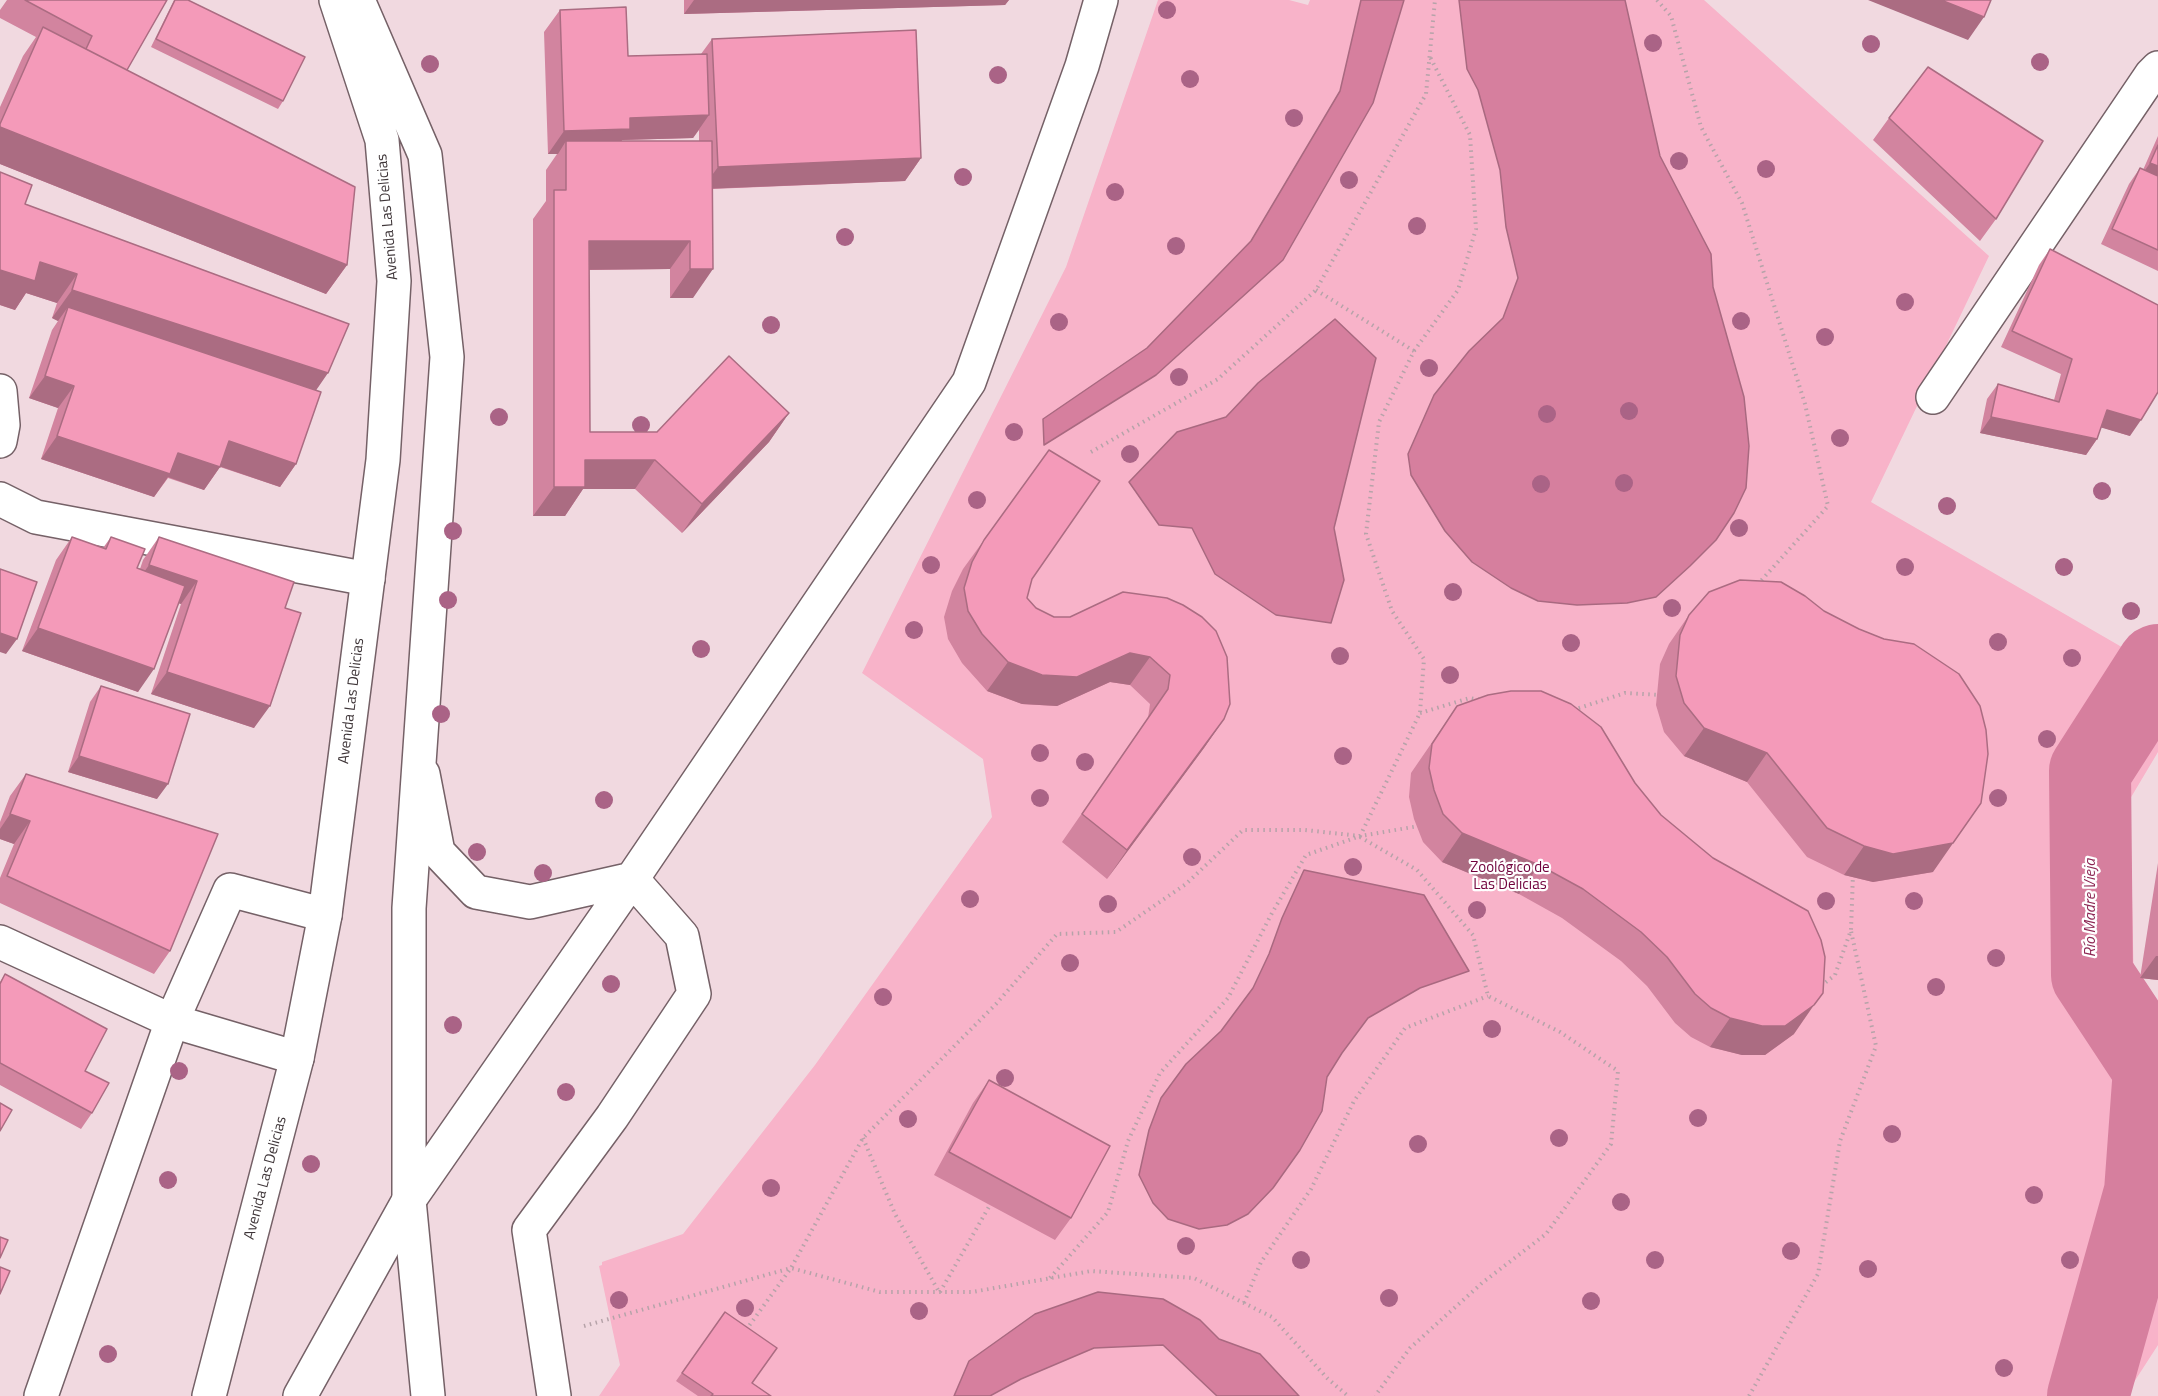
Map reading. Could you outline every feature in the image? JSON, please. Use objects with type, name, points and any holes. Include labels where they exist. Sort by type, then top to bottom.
[{"type":"street","name":"Avenida Las Delicias","points":[[210,1396],[297,1058],[325,915],[383,460],[394,281],[382,140],[336,0]]},
{"type":"street","points":[[358,0],[425,155],[447,357],[409,908],[409,1200],[428,1396]]},
{"type":"street","points":[[300,1396],[409,1200],[632,879],[969,382],[1082,66],[1101,0]]},
{"type":"street","points":[[1933,397],[2151,75],[2158,68]]},
{"type":"street","points":[[0,391],[3,425],[0,441]]},
{"type":"street","points":[[0,499],[36,517],[368,579]]},
{"type":"street","points":[[419,752],[438,852],[476,892],[530,902],[632,879]]},
{"type":"street","points":[[554,1396],[529,1230],[612,1117],[694,994],[681,936],[632,879]]},
{"type":"street","points":[[41,1396],[172,1021],[230,890],[325,915]]},
{"type":"street","points":[[0,942],[172,1021],[297,1058]]},
{"type":"path","points":[[1090,452],[1218,379],[1316,290],[1426,94],[1434,0]]},
{"type":"path","points":[[1657,0],[1671,16],[1701,128],[1742,203],[1805,404],[1828,506],[1761,579],[1755,589]]},
{"type":"path","points":[[1360,836],[1420,713],[1424,659],[1392,611],[1366,534],[1379,422],[1414,351],[1458,290],[1476,229],[1470,135],[1429,55]]},
{"type":"path","points":[[1316,290],[1414,351]]},
{"type":"path","points":[[1570,711],[1625,693],[1669,696]]},
{"type":"path","points":[[1420,713],[1470,698],[1481,700]]},
{"type":"path","points":[[1050,1278],[1108,1212],[1128,1141],[1160,1073],[1228,998],[1272,913],[1306,855],[1360,836],[1425,825]]},
{"type":"path","points":[[742,1335],[791,1268],[863,1138],[996,1004],[1057,934],[1116,932],[1186,884],[1243,830],[1305,830],[1360,836],[1417,870],[1473,935],[1488,996]]},
{"type":"path","points":[[1749,1396],[1818,1274],[1840,1142],[1876,1046],[1851,930],[1853,873]]},
{"type":"path","points":[[1818,988],[1834,975],[1851,930]]},
{"type":"path","points":[[1244,1303],[1261,1262],[1311,1189],[1354,1101],[1405,1028],[1488,996],[1560,1032],[1618,1071],[1611,1144],[1546,1234],[1482,1283],[1410,1348],[1375,1396]]},
{"type":"path","points":[[863,1138],[895,1214],[939,1293]]},
{"type":"path","points":[[939,1293],[990,1205]]},
{"type":"path","points":[[545,1337],[791,1268],[880,1293],[972,1293],[1090,1271],[1194,1278],[1272,1317],[1327,1378],[1348,1396]]},
{"type":"green space","name":"Zoológico de Las Delicias","points":[[1158,0],[1289,0],[1308,5],[1310,0],[1704,0],[1989,256],[1871,502],[2158,668],[2158,752],[2130,799],[2134,992],[2158,1026],[2158,1345],[2125,1396],[599,1396],[620,1365],[599,1266],[602,1262],[683,1234],[815,1065],[992,817],[983,759],[862,673],[1066,267]]},
{"type":"shaded area","points":[[1361,0],[1404,0],[1373,103],[1283,260],[1156,375],[1044,445],[1043,419],[1147,348],[1251,241],[1340,91]]},
{"type":"shaded area","points":[[1459,0],[1625,0],[1660,156],[1711,254],[1713,287],[1744,397],[1749,446],[1746,488],[1734,513],[1716,540],[1656,597],[1627,603],[1577,605],[1538,601],[1511,588],[1472,562],[1445,531],[1411,475],[1408,454],[1434,395],[1469,351],[1503,318],[1518,278],[1506,227],[1500,170],[1478,90],[1467,69]]},
{"type":"shaded area","points":[[1335,319],[1376,358],[1334,528],[1344,580],[1331,623],[1276,615],[1215,574],[1192,528],[1159,525],[1129,482],[1177,432],[1226,417],[1258,383]]},
{"type":"shaded area","points":[[1304,870],[1424,895],[1469,971],[1420,988],[1368,1018],[1327,1077],[1322,1111],[1300,1150],[1273,1188],[1248,1214],[1227,1225],[1199,1229],[1168,1219],[1153,1203],[1139,1175],[1149,1130],[1161,1098],[1186,1064],[1221,1031],[1253,988]]},
{"type":"shaded area","points":[[1098,1292],[1163,1299],[1200,1320],[1219,1339],[1260,1354],[1299,1396],[1217,1396],[1163,1345],[1094,1348],[1021,1379],[990,1396],[954,1396],[969,1361],[1035,1314]]},
{"type":"building","points":[[25,0],[167,0],[127,70],[86,49],[92,36]]},
{"type":"building","points":[[175,0],[188,0],[305,57],[283,101],[156,39]]},
{"type":"building","points":[[1941,0],[1991,0],[1984,17]]},
{"type":"building","points":[[626,7],[628,56],[707,54],[709,115],[630,118],[630,129],[564,131],[560,10]]},
{"type":"building","points":[[43,27],[355,187],[347,265],[0,127]]},
{"type":"building","points":[[916,30],[921,158],[718,167],[712,39]]},
{"type":"building","points":[[1928,67],[2043,141],[1996,219],[1889,118]]},
{"type":"building","points":[[566,141],[712,141],[713,269],[690,269],[690,241],[589,241],[590,432],[657,432],[729,356],[789,413],[702,504],[655,460],[585,460],[585,487],[554,487],[554,190],[566,190]]},
{"type":"building","points":[[2158,145],[2158,166],[2150,163]]},
{"type":"building","points":[[2140,168],[2158,176],[2158,250],[2112,229]]},
{"type":"building","points":[[0,172],[32,185],[25,204],[349,324],[328,373],[72,290],[77,274],[40,262],[35,281],[0,270]]},
{"type":"building","points":[[2050,249],[2158,305],[2158,392],[2141,420],[2107,410],[2097,439],[1991,417],[1998,384],[2059,402],[2072,359],[2012,331]]},
{"type":"building","points":[[68,307],[321,392],[296,464],[229,441],[220,467],[178,453],[170,474],[57,436],[74,386],[45,376]]},
{"type":"building","points":[[1049,450],[1100,481],[1032,579],[1027,598],[1036,608],[1054,617],[1070,617],[1123,592],[1167,598],[1202,617],[1216,631],[1227,657],[1230,704],[1224,719],[1127,850],[1082,814],[1168,689],[1170,675],[1150,657],[1130,653],[1077,677],[1042,675],[1008,662],[982,634],[968,611],[964,588],[972,562],[984,540]]},
{"type":"building","points":[[72,537],[106,549],[111,537],[145,549],[137,568],[185,586],[154,669],[38,628]]},
{"type":"building","points":[[159,537],[294,582],[285,608],[301,613],[270,706],[167,672],[197,581],[149,565]]},
{"type":"building","points":[[0,569],[37,582],[17,639],[0,633]]},
{"type":"building","points":[[1740,580],[1781,582],[1805,596],[1824,611],[1884,639],[1914,644],[1959,674],[1980,706],[1986,730],[1988,754],[1981,803],[1953,843],[1893,854],[1864,846],[1827,828],[1767,753],[1704,728],[1684,703],[1676,676],[1680,635],[1689,615],[1709,592]]},
{"type":"building","points":[[101,686],[190,714],[168,784],[79,756]]},
{"type":"building","points":[[1511,691],[1541,691],[1571,704],[1601,727],[1635,783],[1661,815],[1713,858],[1808,911],[1821,940],[1825,957],[1823,993],[1814,1005],[1785,1026],[1762,1026],[1730,1018],[1711,1008],[1695,994],[1667,957],[1641,932],[1583,889],[1539,865],[1462,833],[1443,814],[1429,768],[1432,744],[1457,706],[1488,695]]},
{"type":"building","points":[[26,774],[218,834],[170,951],[7,876],[30,821],[10,814]]},
{"type":"building","points":[[5,974],[107,1029],[85,1071],[109,1083],[92,1113],[0,1063],[0,984]]},
{"type":"building","points":[[989,1080],[1110,1146],[1071,1218],[949,1152]]},
{"type":"building","points":[[0,1103],[12,1110],[0,1131]]},
{"type":"building","points":[[0,1237],[8,1240],[0,1258]]},
{"type":"building","points":[[0,1267],[10,1271],[0,1294]]},
{"type":"building","points":[[725,1312],[777,1348],[752,1383],[771,1396],[711,1396],[713,1394],[682,1373]]},
{"type":"waterway","name":"Río Madre Vieja","points":[[2088,1396],[2145,1192],[2154,1069],[2092,975],[2090,771],[2158,665]]}]
